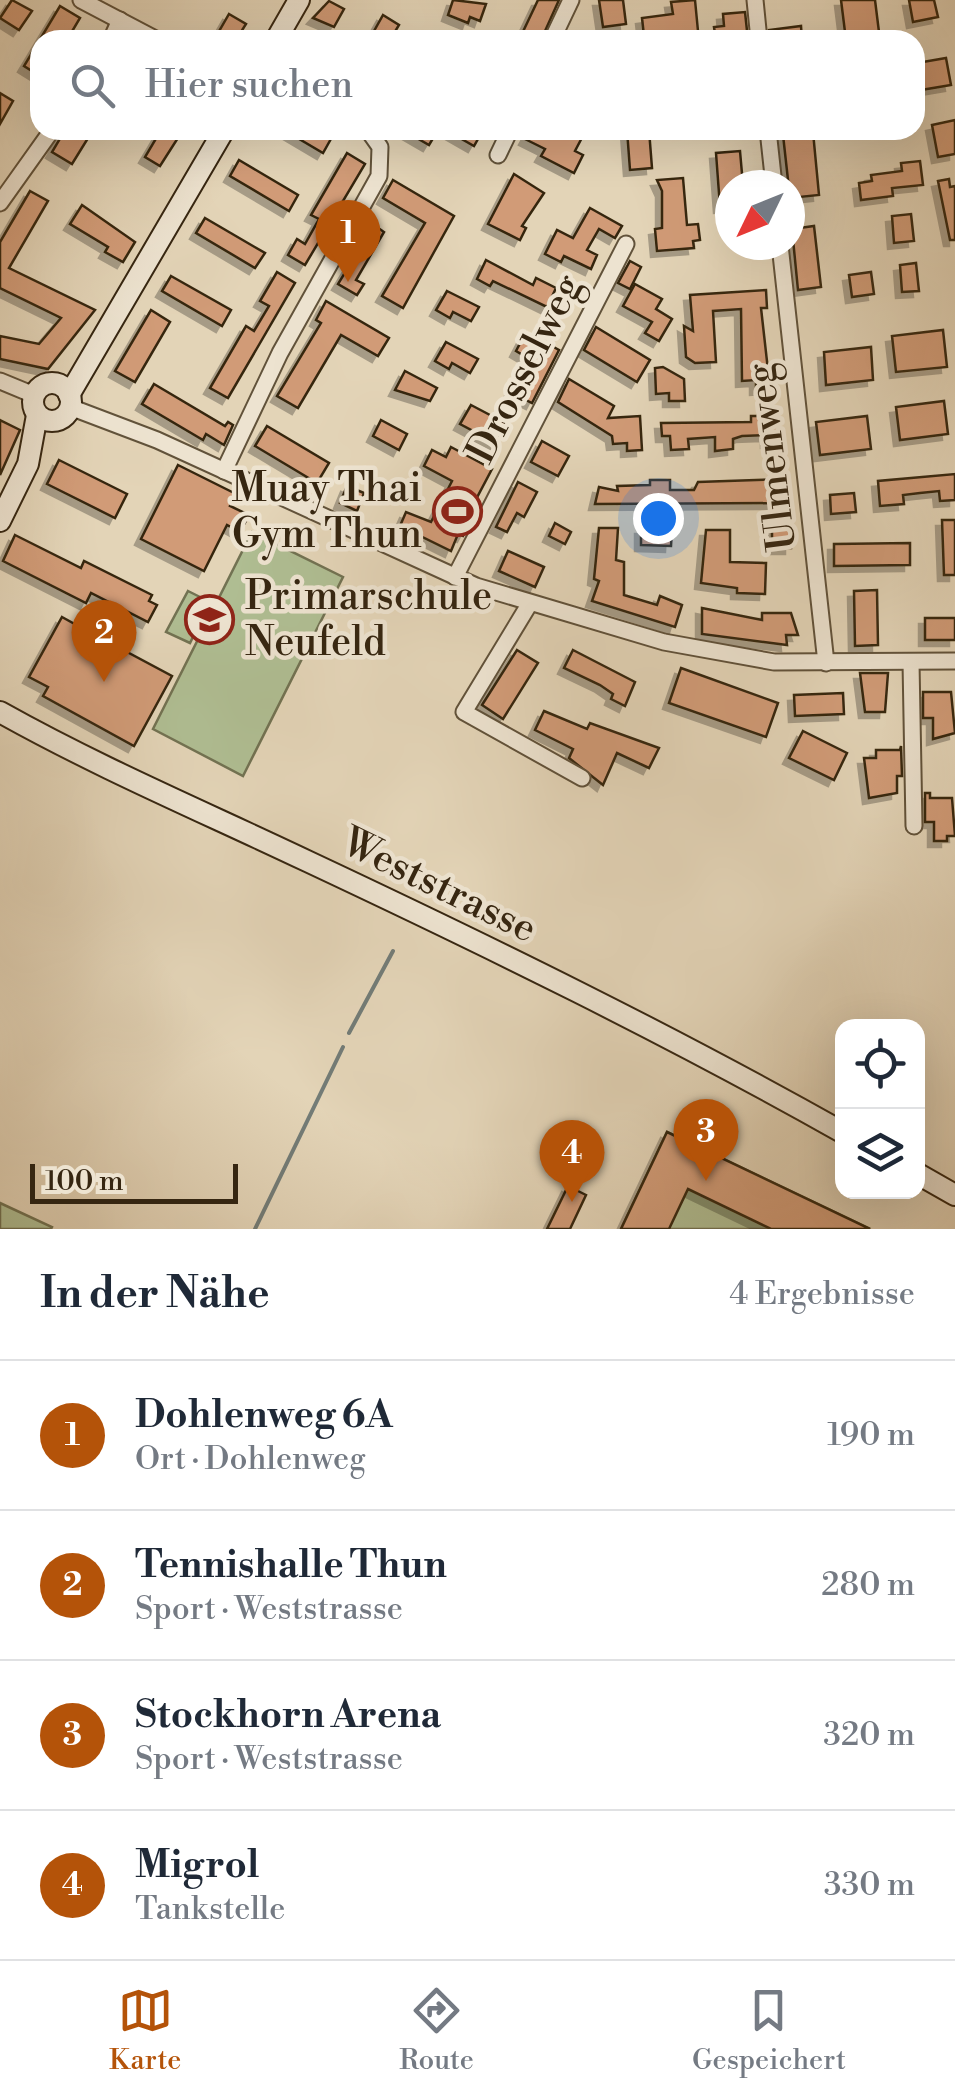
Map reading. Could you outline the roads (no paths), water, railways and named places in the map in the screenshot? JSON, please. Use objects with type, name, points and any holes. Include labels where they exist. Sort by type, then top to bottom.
[{"type":"main road","points":[[282,30],[299,0]]},
{"type":"main road","points":[[0,521],[28,464],[67,407],[90,354],[218,140]]},
{"type":"main road","points":[[28,464],[40,398],[90,354]]},
{"type":"main road","points":[[40,398],[58,384],[67,407]]},
{"type":"main road","points":[[40,398],[51,422],[67,407]]},
{"type":"main road","name":"Weststrasse","points":[[0,712],[114,774],[303,859],[626,1016],[835,1128]]},
{"type":"main road","points":[[925,1178],[955,1195]]},
{"type":"street","points":[[82,0],[138,30]]},
{"type":"street","points":[[557,30],[571,0]]},
{"type":"street","points":[[755,0],[758,30]]},
{"type":"street","points":[[116,30],[120,20]]},
{"type":"street","points":[[0,203],[45,140]]},
{"type":"street","points":[[224,471],[280,353],[379,176],[380,147],[375,140]]},
{"type":"street","points":[[498,155],[505,140]]},
{"type":"street","points":[[769,140],[772,170]]},
{"type":"street","name":"Drosselweg","points":[[455,577],[626,244]]},
{"type":"street","name":"Ulmenweg","points":[[782,260],[826,663]]},
{"type":"street","points":[[0,381],[40,398]]},
{"type":"street","points":[[67,407],[224,471],[455,577],[690,649],[752,660],[955,661]]},
{"type":"street","points":[[530,603],[464,712],[582,778]]},
{"type":"street","points":[[911,662],[914,826]]},
{"type":"waterway","points":[[349,1033],[393,951]]},
{"type":"waterway","points":[[255,1229],[343,1047]]},
{"type":"place","name":"Dohlenweg 6A","points":[[348,282]]},
{"type":"place","name":"Muay Thai Gym Thun","points":[[457,512]]},
{"type":"place","name":"Primarschule Neufeld","points":[[210,620]]},
{"type":"place","name":"Tennishalle Thun","points":[[104,682]]},
{"type":"place","name":"Stockhorn Arena","points":[[706,1181]]},
{"type":"place","name":"Migrol","points":[[572,1202]]}]
